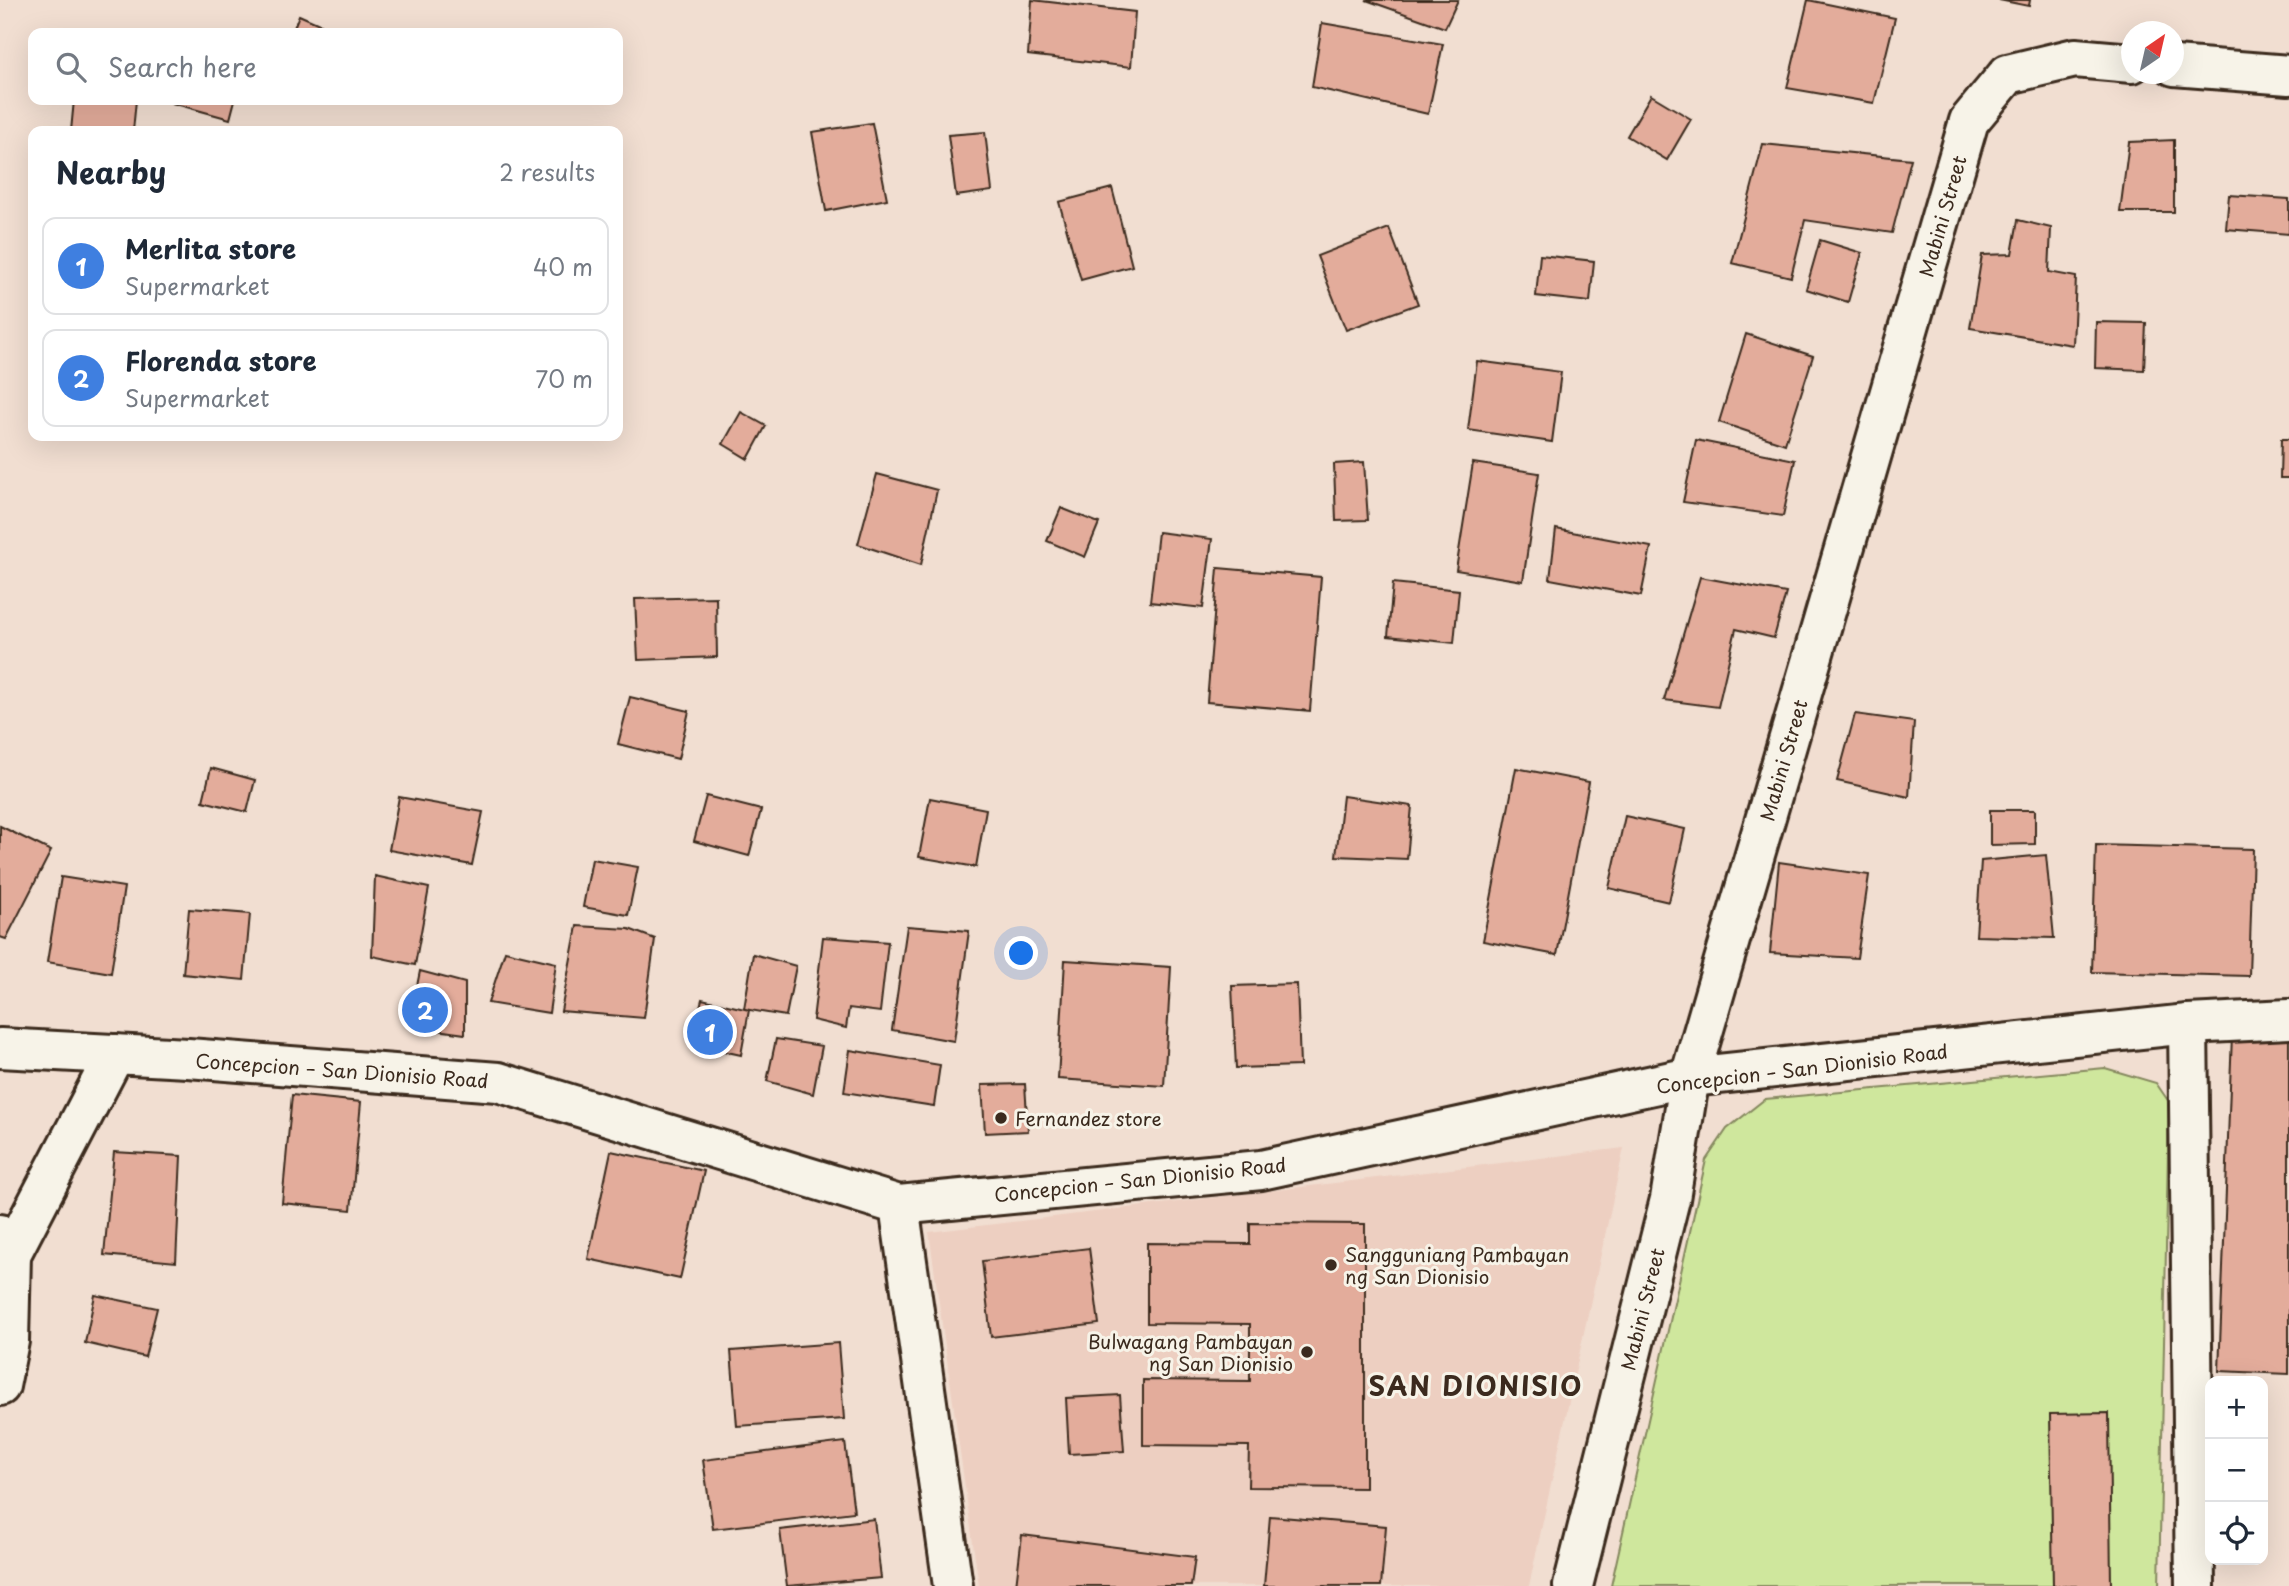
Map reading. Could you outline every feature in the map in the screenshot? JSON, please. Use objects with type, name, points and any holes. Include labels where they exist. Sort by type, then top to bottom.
[{"type":"street","name":"Mabini Street","points":[[1573,1586],[1670,1199],[1690,1077],[1969,121],[2008,74],[2074,58],[2121,62]]},
{"type":"street","points":[[2184,67],[2289,75]]},
{"type":"street","name":"Concepcion – San Dionisio Road","points":[[0,1048],[498,1082],[899,1205],[1261,1170],[1690,1077],[2188,1024],[2289,1019]]},
{"type":"street","points":[[2188,1024],[2195,1586]]},
{"type":"street","points":[[0,1386],[9,1341],[6,1244],[115,1054]]},
{"type":"street","points":[[899,1205],[953,1586]]},
{"type":"shaded area","points":[[1624,1148],[1529,1586],[979,1586],[929,1232]]},
{"type":"green space","points":[[2105,1068],[2156,1083],[2169,1102],[2159,1586],[1611,1586],[1706,1160],[1727,1129],[1765,1099]]},
{"type":"building","points":[[1032,0],[1135,12],[1131,67],[1028,55]]},
{"type":"building","points":[[1366,0],[1458,0],[1445,28]]},
{"type":"building","points":[[1808,0],[1895,18],[1874,103],[1787,88]]},
{"type":"building","points":[[1999,0],[2030,0],[2029,6]]},
{"type":"building","points":[[299,15],[328,28],[294,28]]},
{"type":"building","points":[[1322,23],[1443,44],[1428,114],[1312,87]]},
{"type":"building","points":[[1651,95],[1691,119],[1667,160],[1627,136]]},
{"type":"building","points":[[74,105],[136,105],[133,126],[71,126]]},
{"type":"building","points":[[179,105],[234,105],[230,119]]},
{"type":"building","points":[[872,123],[887,199],[826,211],[812,132]]},
{"type":"building","points":[[985,132],[992,191],[956,196],[948,135]]},
{"type":"building","points":[[2174,140],[2174,212],[2120,212],[2129,142]]},
{"type":"building","points":[[1763,144],[1911,159],[1892,233],[1805,220],[1791,277],[1732,263]]},
{"type":"building","points":[[1112,188],[1132,266],[1081,280],[1059,202]]},
{"type":"building","points":[[2229,195],[2289,199],[2289,234],[2226,229]]},
{"type":"building","points":[[2018,220],[2051,228],[2049,272],[2076,277],[2073,345],[1970,328],[1982,255],[2012,254]]},
{"type":"building","points":[[1389,228],[1418,304],[1346,330],[1317,256]]},
{"type":"building","points":[[1820,240],[1862,253],[1848,302],[1806,289]]},
{"type":"building","points":[[1540,255],[1594,261],[1590,302],[1536,296]]},
{"type":"building","points":[[2096,322],[2146,323],[2144,370],[2095,368]]},
{"type":"building","points":[[1746,334],[1813,356],[1785,444],[1719,422]]},
{"type":"building","points":[[1477,361],[1561,372],[1552,442],[1468,430]]},
{"type":"building","points":[[741,412],[766,426],[748,459],[723,444]]},
{"type":"building","points":[[2281,439],[2289,439],[2289,478],[2280,478]]},
{"type":"building","points":[[1696,440],[1795,460],[1783,516],[1683,502]]},
{"type":"building","points":[[1364,462],[1368,520],[1336,521],[1334,464]]},
{"type":"building","points":[[1473,463],[1539,473],[1523,581],[1456,570]]},
{"type":"building","points":[[877,474],[937,490],[921,565],[858,544]]},
{"type":"building","points":[[1061,508],[1099,523],[1085,557],[1047,541]]},
{"type":"building","points":[[1556,529],[1651,547],[1641,596],[1550,579]]},
{"type":"building","points":[[1158,532],[1212,539],[1203,608],[1150,602]]},
{"type":"building","points":[[1218,568],[1321,577],[1310,711],[1207,702]]},
{"type":"building","points":[[1700,577],[1786,593],[1774,638],[1736,629],[1718,707],[1664,700]]},
{"type":"building","points":[[1393,583],[1459,590],[1454,643],[1388,636]]},
{"type":"building","points":[[716,597],[717,657],[638,660],[635,599]]},
{"type":"building","points":[[630,697],[689,711],[678,759],[618,744]]},
{"type":"building","points":[[1855,714],[1914,722],[1909,797],[1837,781]]},
{"type":"building","points":[[211,768],[255,780],[247,812],[203,801]]},
{"type":"building","points":[[1516,768],[1589,782],[1557,955],[1483,941]]},
{"type":"building","points":[[706,796],[761,810],[749,856],[694,841]]},
{"type":"building","points":[[1343,796],[1412,806],[1407,859],[1336,856]]},
{"type":"building","points":[[399,797],[483,812],[472,865],[389,850]]},
{"type":"building","points":[[930,798],[986,809],[976,867],[919,857]]},
{"type":"building","points":[[1990,810],[2035,810],[2035,844],[1990,845]]},
{"type":"building","points":[[1625,816],[1685,829],[1669,902],[1609,888]]},
{"type":"building","points":[[0,826],[51,851],[6,939],[0,937]]},
{"type":"building","points":[[2096,845],[2253,849],[2249,976],[2092,972]]},
{"type":"building","points":[[2046,855],[2054,938],[1976,936],[1981,861]]},
{"type":"building","points":[[592,859],[638,867],[628,915],[583,907]]},
{"type":"building","points":[[1779,862],[1869,875],[1857,958],[1770,953]]},
{"type":"building","points":[[375,876],[429,888],[415,965],[372,956]]},
{"type":"building","points":[[61,877],[124,887],[111,973],[47,962]]},
{"type":"building","points":[[189,909],[250,914],[244,980],[183,974]]},
{"type":"building","points":[[577,926],[629,929],[655,939],[644,1018],[561,1011]]},
{"type":"building","points":[[907,926],[969,931],[954,1041],[892,1030]]},
{"type":"building","points":[[823,937],[888,942],[880,1012],[849,1008],[846,1028],[813,1020]]},
{"type":"building","points":[[505,951],[556,963],[549,1013],[488,1003]]},
{"type":"building","points":[[753,954],[796,966],[786,1016],[744,1009]]},
{"type":"building","points":[[1065,960],[1171,967],[1164,1086],[1058,1079]]},
{"type":"building","points":[[420,971],[465,983],[465,1034],[409,1026]]},
{"type":"building","points":[[1297,984],[1300,1066],[1236,1068],[1232,986]]},
{"type":"building","points":[[702,999],[749,1010],[741,1055],[691,1044]]},
{"type":"building","points":[[2232,1035],[2289,1038],[2289,1374],[2219,1371]]},
{"type":"building","points":[[776,1039],[822,1046],[813,1094],[767,1081]]},
{"type":"building","points":[[850,1050],[940,1065],[934,1106],[844,1092]]},
{"type":"building","points":[[1025,1084],[1028,1131],[985,1133],[982,1085]]},
{"type":"building","points":[[292,1095],[361,1102],[351,1210],[282,1203]]},
{"type":"building","points":[[611,1151],[704,1171],[680,1279],[588,1259]]},
{"type":"building","points":[[114,1152],[181,1156],[176,1262],[104,1255]]},
{"type":"building","name":"Bulwagang Pambayan ng San Dionisio","points":[[1250,1223],[1365,1224],[1365,1488],[1248,1487],[1249,1446],[1143,1445],[1143,1380],[1250,1381],[1250,1324],[1147,1323],[1147,1243],[1250,1244]]},
{"type":"building","points":[[1089,1248],[1099,1324],[991,1337],[982,1261]]},
{"type":"building","points":[[95,1295],[157,1308],[145,1357],[85,1343]]},
{"type":"building","points":[[838,1343],[844,1419],[737,1426],[731,1351]]},
{"type":"building","points":[[1120,1395],[1124,1451],[1069,1454],[1066,1398]]},
{"type":"building","points":[[2109,1413],[2111,1586],[2053,1586],[2050,1414]]},
{"type":"building","points":[[845,1442],[854,1512],[713,1529],[703,1460]]},
{"type":"building","points":[[1270,1516],[1386,1526],[1381,1586],[1264,1586]]},
{"type":"building","points":[[874,1519],[881,1578],[787,1586],[780,1530]]},
{"type":"building","points":[[1022,1535],[1195,1557],[1191,1586],[1016,1586]]},
{"type":"place","name":"Florenda store","points":[[425,1010]]},
{"type":"place","name":"Merlita store","points":[[710,1032]]},
{"type":"place","name":"Fernandez store","points":[[1001,1118]]},
{"type":"place","name":"Sangguniang Pambayan ng San Dionisio","points":[[1331,1265]]},
{"type":"place","name":"Bulwagang Pambayan ng San Dionisio","points":[[1307,1352]]},
{"type":"district","name":"SAN DIONISIO","points":[[1476,1385]]}]
